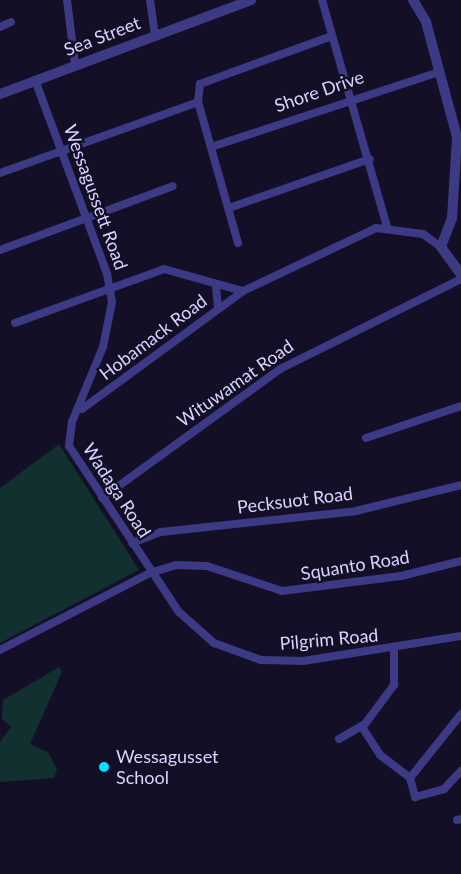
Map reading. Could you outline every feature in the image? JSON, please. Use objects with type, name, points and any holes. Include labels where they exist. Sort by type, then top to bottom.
[{"type":"street","points":[[67,0],[75,64]]},
{"type":"street","points":[[150,0],[155,34]]},
{"type":"street","name":"Sea Street","points":[[0,94],[155,34],[251,0]]},
{"type":"street","points":[[321,0],[370,159],[387,226]]},
{"type":"street","points":[[413,0],[426,22],[458,152],[451,228],[441,247]]},
{"type":"street","points":[[0,27],[11,22]]},
{"type":"street","points":[[238,243],[198,102],[205,80],[332,36]]},
{"type":"street","name":"Shore Drive","points":[[211,147],[351,97],[439,72]]},
{"type":"street","name":"Wessagussett Road","points":[[35,80],[62,148],[110,287],[173,268],[216,286],[243,291]]},
{"type":"street","points":[[0,173],[62,148],[198,102]]},
{"type":"street","points":[[229,208],[370,159]]},
{"type":"street","points":[[0,250],[172,186]]},
{"type":"street","points":[[243,291],[334,244],[387,226],[423,234],[441,247],[461,277]]},
{"type":"street","name":"Wituwamat Road","points":[[102,498],[280,369],[461,277]]},
{"type":"street","points":[[216,286],[218,309]]},
{"type":"street","points":[[15,323],[110,287]]},
{"type":"street","name":"Wadaga Road","points":[[110,287],[109,324],[69,446],[150,573]]},
{"type":"street","name":"Hobamack Road","points":[[81,410],[243,291]]},
{"type":"street","points":[[366,438],[461,406]]},
{"type":"street","name":"Pecksuot Road","points":[[132,543],[160,532],[356,511],[461,485]]},
{"type":"street","name":"Squanto Road","points":[[150,573],[176,565],[207,566],[282,591],[401,576],[461,561]]},
{"type":"street","points":[[0,650],[150,573]]},
{"type":"street","name":"Pilgrim Road","points":[[150,573],[200,633],[243,656],[303,661],[394,649],[461,636]]},
{"type":"street","points":[[339,739],[362,727],[396,681],[394,649]]},
{"type":"street","points":[[410,778],[461,714]]},
{"type":"street","points":[[362,727],[384,759],[410,778],[415,797],[444,789],[461,771]]},
{"type":"green space","points":[[59,444],[139,570],[0,643],[0,488]]},
{"type":"green space","points":[[59,667],[62,672],[30,744],[48,752],[57,769],[54,778],[0,782],[0,742],[11,727],[2,719],[3,700]]},
{"type":"place","name":"Wessagusset School","points":[[104,767]]}]
